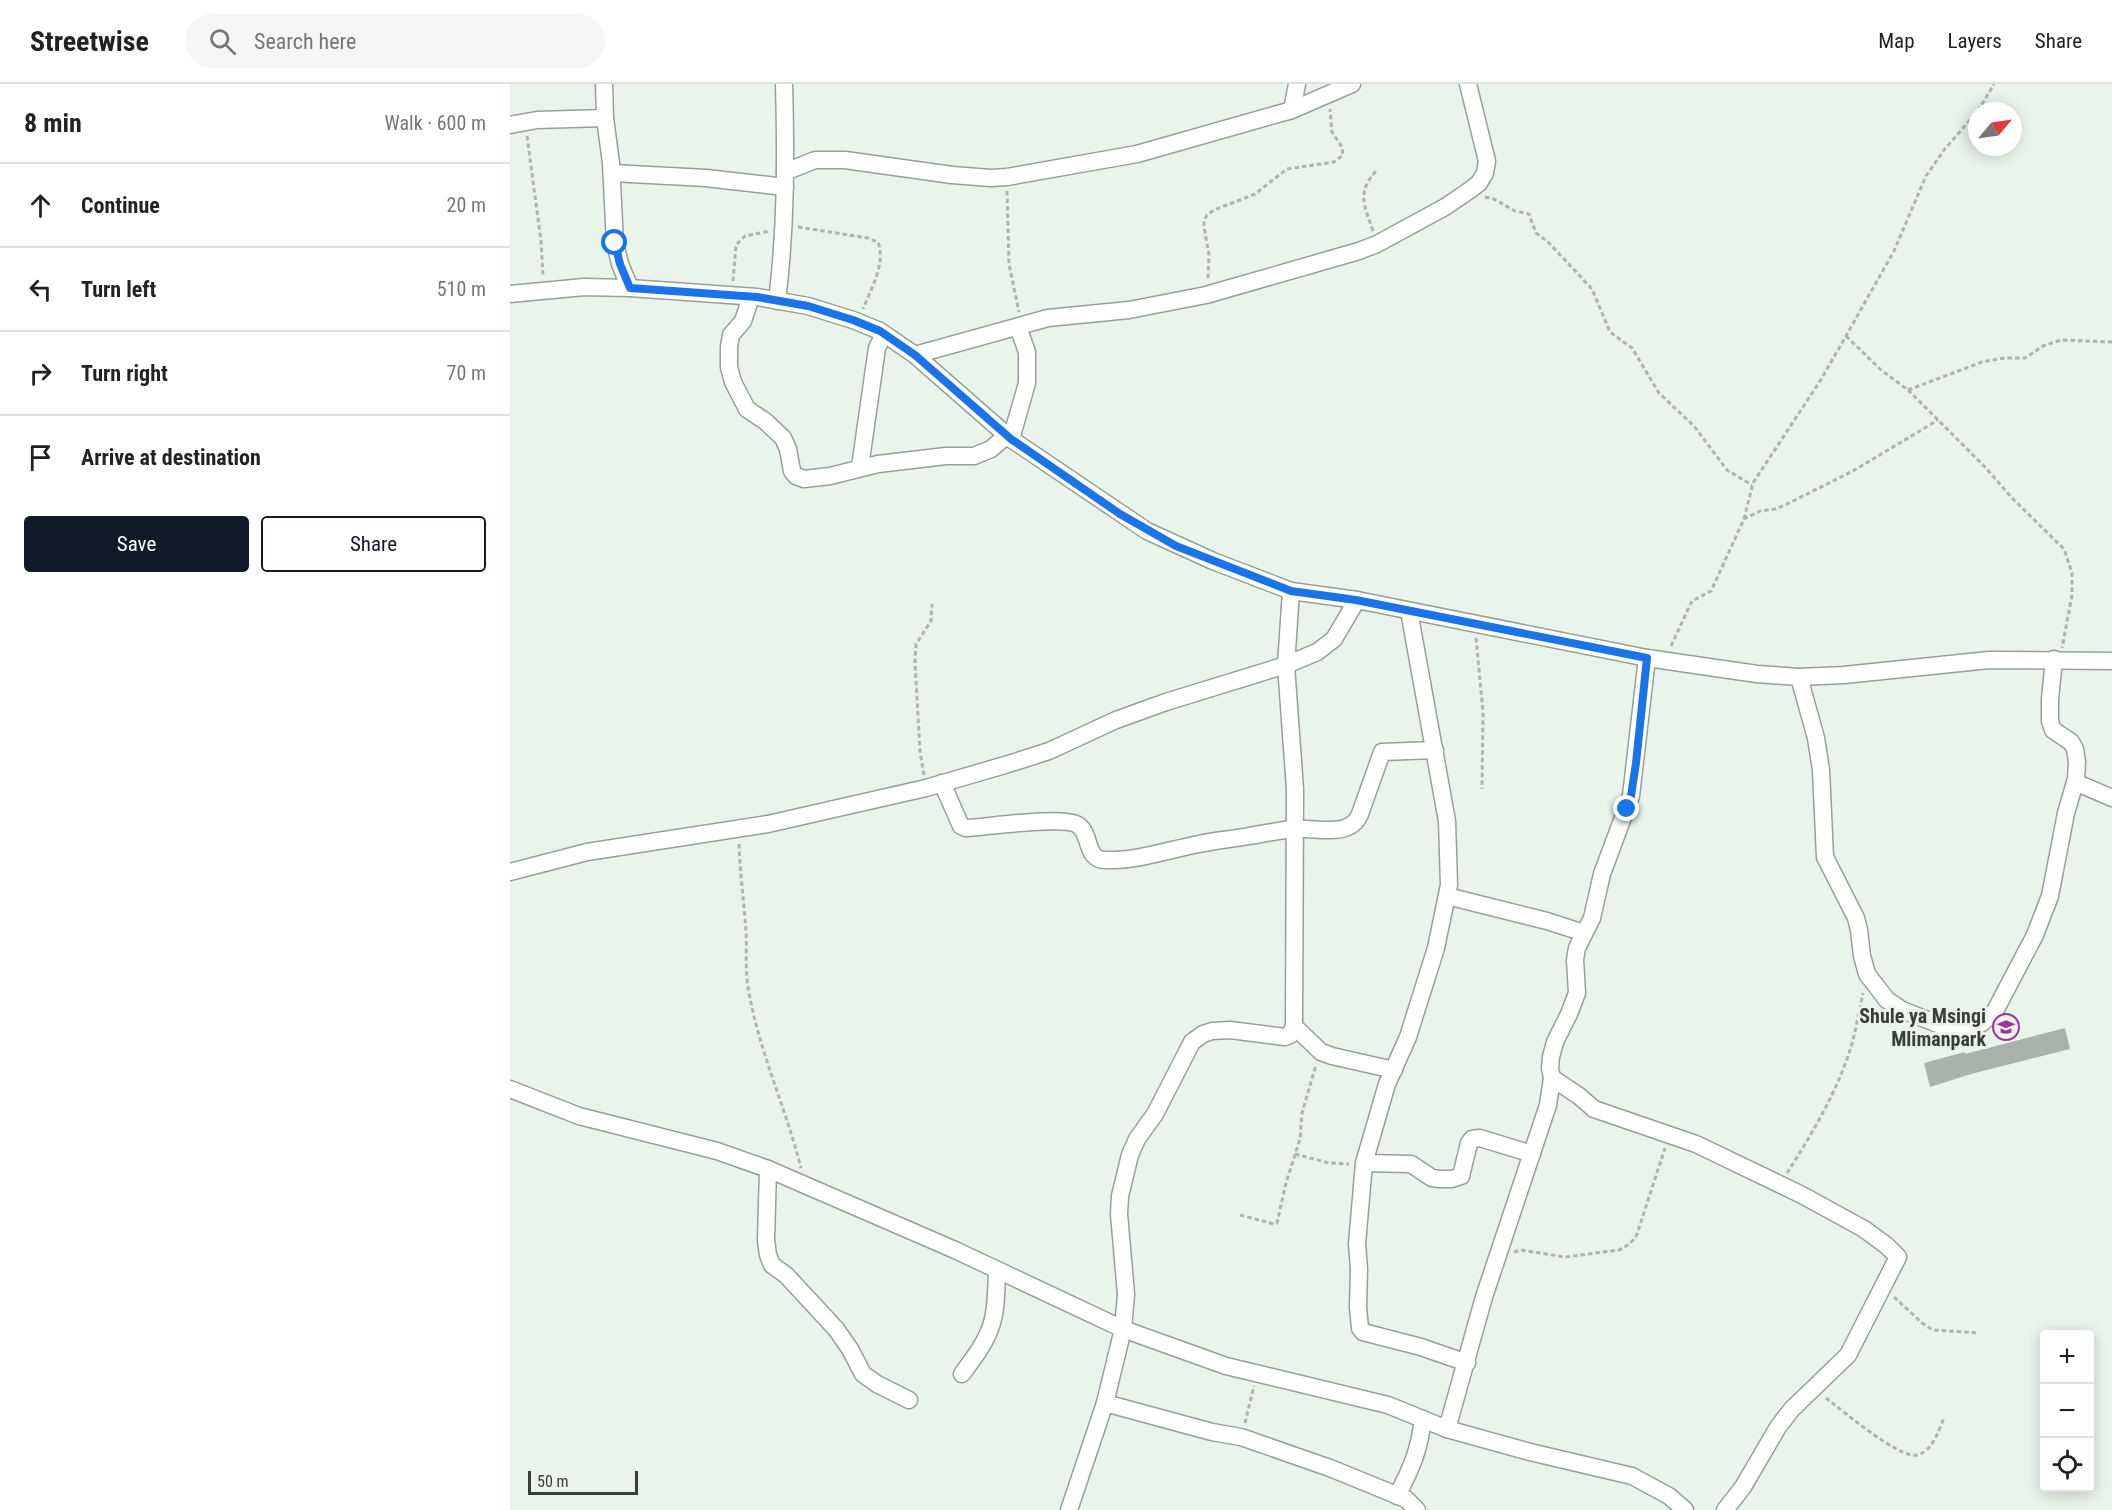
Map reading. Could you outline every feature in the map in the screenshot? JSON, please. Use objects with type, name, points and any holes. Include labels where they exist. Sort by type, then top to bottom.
[{"type":"street","points":[[604,84],[605,118],[612,173],[615,243],[620,264],[630,288]]},
{"type":"street","points":[[777,301],[784,227],[784,84]]},
{"type":"street","points":[[1292,110],[1297,84]]},
{"type":"street","points":[[612,173],[785,179],[815,160],[844,159],[952,175],[1007,177],[1137,154],[1292,110],[1352,84]]},
{"type":"street","points":[[915,355],[1067,315],[1129,310],[1206,295],[1332,260],[1377,244],[1445,207],[1479,183],[1485,173],[1487,161],[1468,84]]},
{"type":"street","points":[[517,123],[537,120],[605,118]]},
{"type":"street","points":[[510,294],[584,287],[751,297],[808,306],[858,322],[884,334],[915,355],[1009,437],[1146,531],[1213,561],[1291,591],[1356,600],[1656,660],[1757,674],[1844,675],[1989,660],[2112,660]]},
{"type":"street","points":[[751,297],[743,321],[731,335],[729,348],[733,382],[747,409],[765,421],[783,438],[788,449],[792,471],[796,476],[804,479],[830,476],[860,467],[946,456],[975,456],[1009,437],[1027,383],[1027,352],[1020,326]]},
{"type":"street","points":[[860,467],[877,348],[884,334]]},
{"type":"street","points":[[1069,1510],[1105,1403],[1123,1329],[1126,1294],[1119,1214],[1120,1196],[1130,1155],[1137,1139],[1155,1114],[1188,1048],[1203,1034],[1230,1030],[1285,1036],[1290,1035],[1294,1026],[1295,789],[1286,665],[1291,591]]},
{"type":"street","points":[[510,873],[587,852],[768,824],[934,786],[1048,751],[1116,720],[1156,705],[1286,665],[1317,652],[1334,639],[1356,600]]},
{"type":"street","points":[[1409,611],[1435,750],[1449,845],[1449,885],[1436,948],[1408,1037],[1387,1084],[1364,1163],[1357,1233],[1358,1307],[1360,1328],[1363,1332],[1420,1347],[1467,1363]]},
{"type":"street","points":[[1799,676],[1816,738],[1821,770],[1825,857],[1856,918],[1867,974],[1882,994],[1902,1010],[1948,1028],[1971,1028],[1982,1023],[1995,1011],[2035,935],[2050,896],[2066,813],[2075,782],[2075,749],[2066,737],[2053,730],[2050,722],[2050,699],[2057,659]]},
{"type":"street","points":[[1447,1429],[1496,1258],[1548,1105],[1552,1078],[1550,1068],[1555,1042],[1577,993],[1575,960],[1577,948],[1592,918],[1602,874],[1631,796],[1656,660]]},
{"type":"street","points":[[934,786],[961,826],[966,828],[1046,821],[1074,823],[1079,826],[1093,855],[1099,860],[1153,856],[1199,844],[1294,829],[1342,829],[1352,826],[1360,814],[1382,752],[1435,750]]},
{"type":"street","points":[[2075,782],[2112,798]]},
{"type":"street","points":[[1447,896],[1547,921],[1584,933]]},
{"type":"street","points":[[1294,1026],[1321,1052],[1394,1070]]},
{"type":"street","points":[[1552,1078],[1594,1109],[1696,1144],[1779,1184],[1864,1230],[1897,1254],[1898,1259],[1848,1355],[1792,1409],[1778,1427],[1743,1487],[1725,1510]]},
{"type":"street","points":[[510,1089],[579,1116],[717,1150],[768,1169],[998,1270],[1123,1329],[1226,1366],[1388,1405],[1447,1429],[1530,1452],[1632,1476],[1669,1496],[1685,1510]]},
{"type":"street","points":[[1364,1163],[1411,1164],[1432,1178],[1452,1179],[1461,1176],[1472,1139],[1480,1138],[1533,1154]]},
{"type":"street","points":[[768,1169],[766,1240],[772,1265],[786,1275],[836,1329],[863,1374],[876,1384],[909,1400]]},
{"type":"street","points":[[962,1374],[979,1351],[991,1326],[998,1270]]},
{"type":"street","points":[[1105,1403],[1212,1432],[1241,1437],[1330,1468],[1406,1499],[1417,1510]]},
{"type":"street","points":[[1397,1496],[1417,1454],[1423,1419]]},
{"type":"path","points":[[1983,102],[1994,84]]},
{"type":"path","points":[[1206,295],[1209,255],[1204,221],[1207,215],[1255,194],[1287,169],[1334,162],[1343,155],[1342,147],[1332,132],[1328,96]]},
{"type":"path","points":[[1656,660],[1692,601],[1711,591],[1744,519],[1752,485],[1820,381],[1894,251],[1926,176],[1968,122]]},
{"type":"path","points":[[517,123],[532,164],[541,241],[543,290]]},
{"type":"path","points":[[1377,170],[1368,180],[1363,192],[1377,244]]},
{"type":"path","points":[[1007,177],[1009,264],[1020,326]]},
{"type":"path","points":[[1466,193],[1494,199],[1515,211],[1529,214],[1536,233],[1548,242],[1592,289],[1610,332],[1632,348],[1659,393],[1694,426],[1726,470],[1752,485]]},
{"type":"path","points":[[734,296],[733,267],[736,245],[745,237],[784,227],[868,238],[878,242],[880,263],[858,322]]},
{"type":"path","points":[[1846,336],[1881,370],[1908,390],[1985,467],[2013,500],[2056,541],[2069,558],[2072,595],[2057,659]]},
{"type":"path","points":[[1908,390],[1982,362],[2004,358],[2025,358],[2043,346],[2061,340],[2112,342]]},
{"type":"path","points":[[1744,519],[1760,511],[1785,505],[1834,480],[1938,420]]},
{"type":"path","points":[[932,604],[931,621],[916,644],[915,663],[920,751],[934,786]]},
{"type":"path","points":[[1474,624],[1483,712],[1482,789]]},
{"type":"path","points":[[739,828],[740,878],[746,930],[748,986],[757,1024],[791,1129],[806,1185]]},
{"type":"path","points":[[1779,1184],[1822,1113],[1838,1080],[1850,1048],[1867,974]]},
{"type":"path","points":[[1240,1215],[1274,1224],[1278,1223],[1305,1105],[1321,1052]]},
{"type":"path","points":[[1496,1258],[1521,1250],[1565,1257],[1620,1250],[1625,1247],[1634,1240],[1637,1234],[1670,1135]]},
{"type":"path","points":[[1295,1154],[1329,1163],[1364,1163]]},
{"type":"path","points":[[1883,1287],[1922,1323],[1933,1330],[1979,1333]]},
{"type":"path","points":[[1241,1437],[1257,1374]]},
{"type":"path","points":[[1813,1388],[1892,1447],[1908,1455],[1917,1455],[1926,1450],[1934,1440],[1944,1418]]},
{"type":"building","points":[[2065,1028],[2070,1049],[1971,1074],[1930,1087],[1924,1063]]},
{"type":"place","name":"Shule ya Msingi Mlimanpark","points":[[2006,1027]]},
{"type":"route","points":[[615,243],[620,264],[630,288],[757,297],[808,306],[880,331],[915,355],[1011,439],[1146,531],[1213,561],[1291,591],[1356,600],[1647,658],[1636,763],[1627,809]]}]
